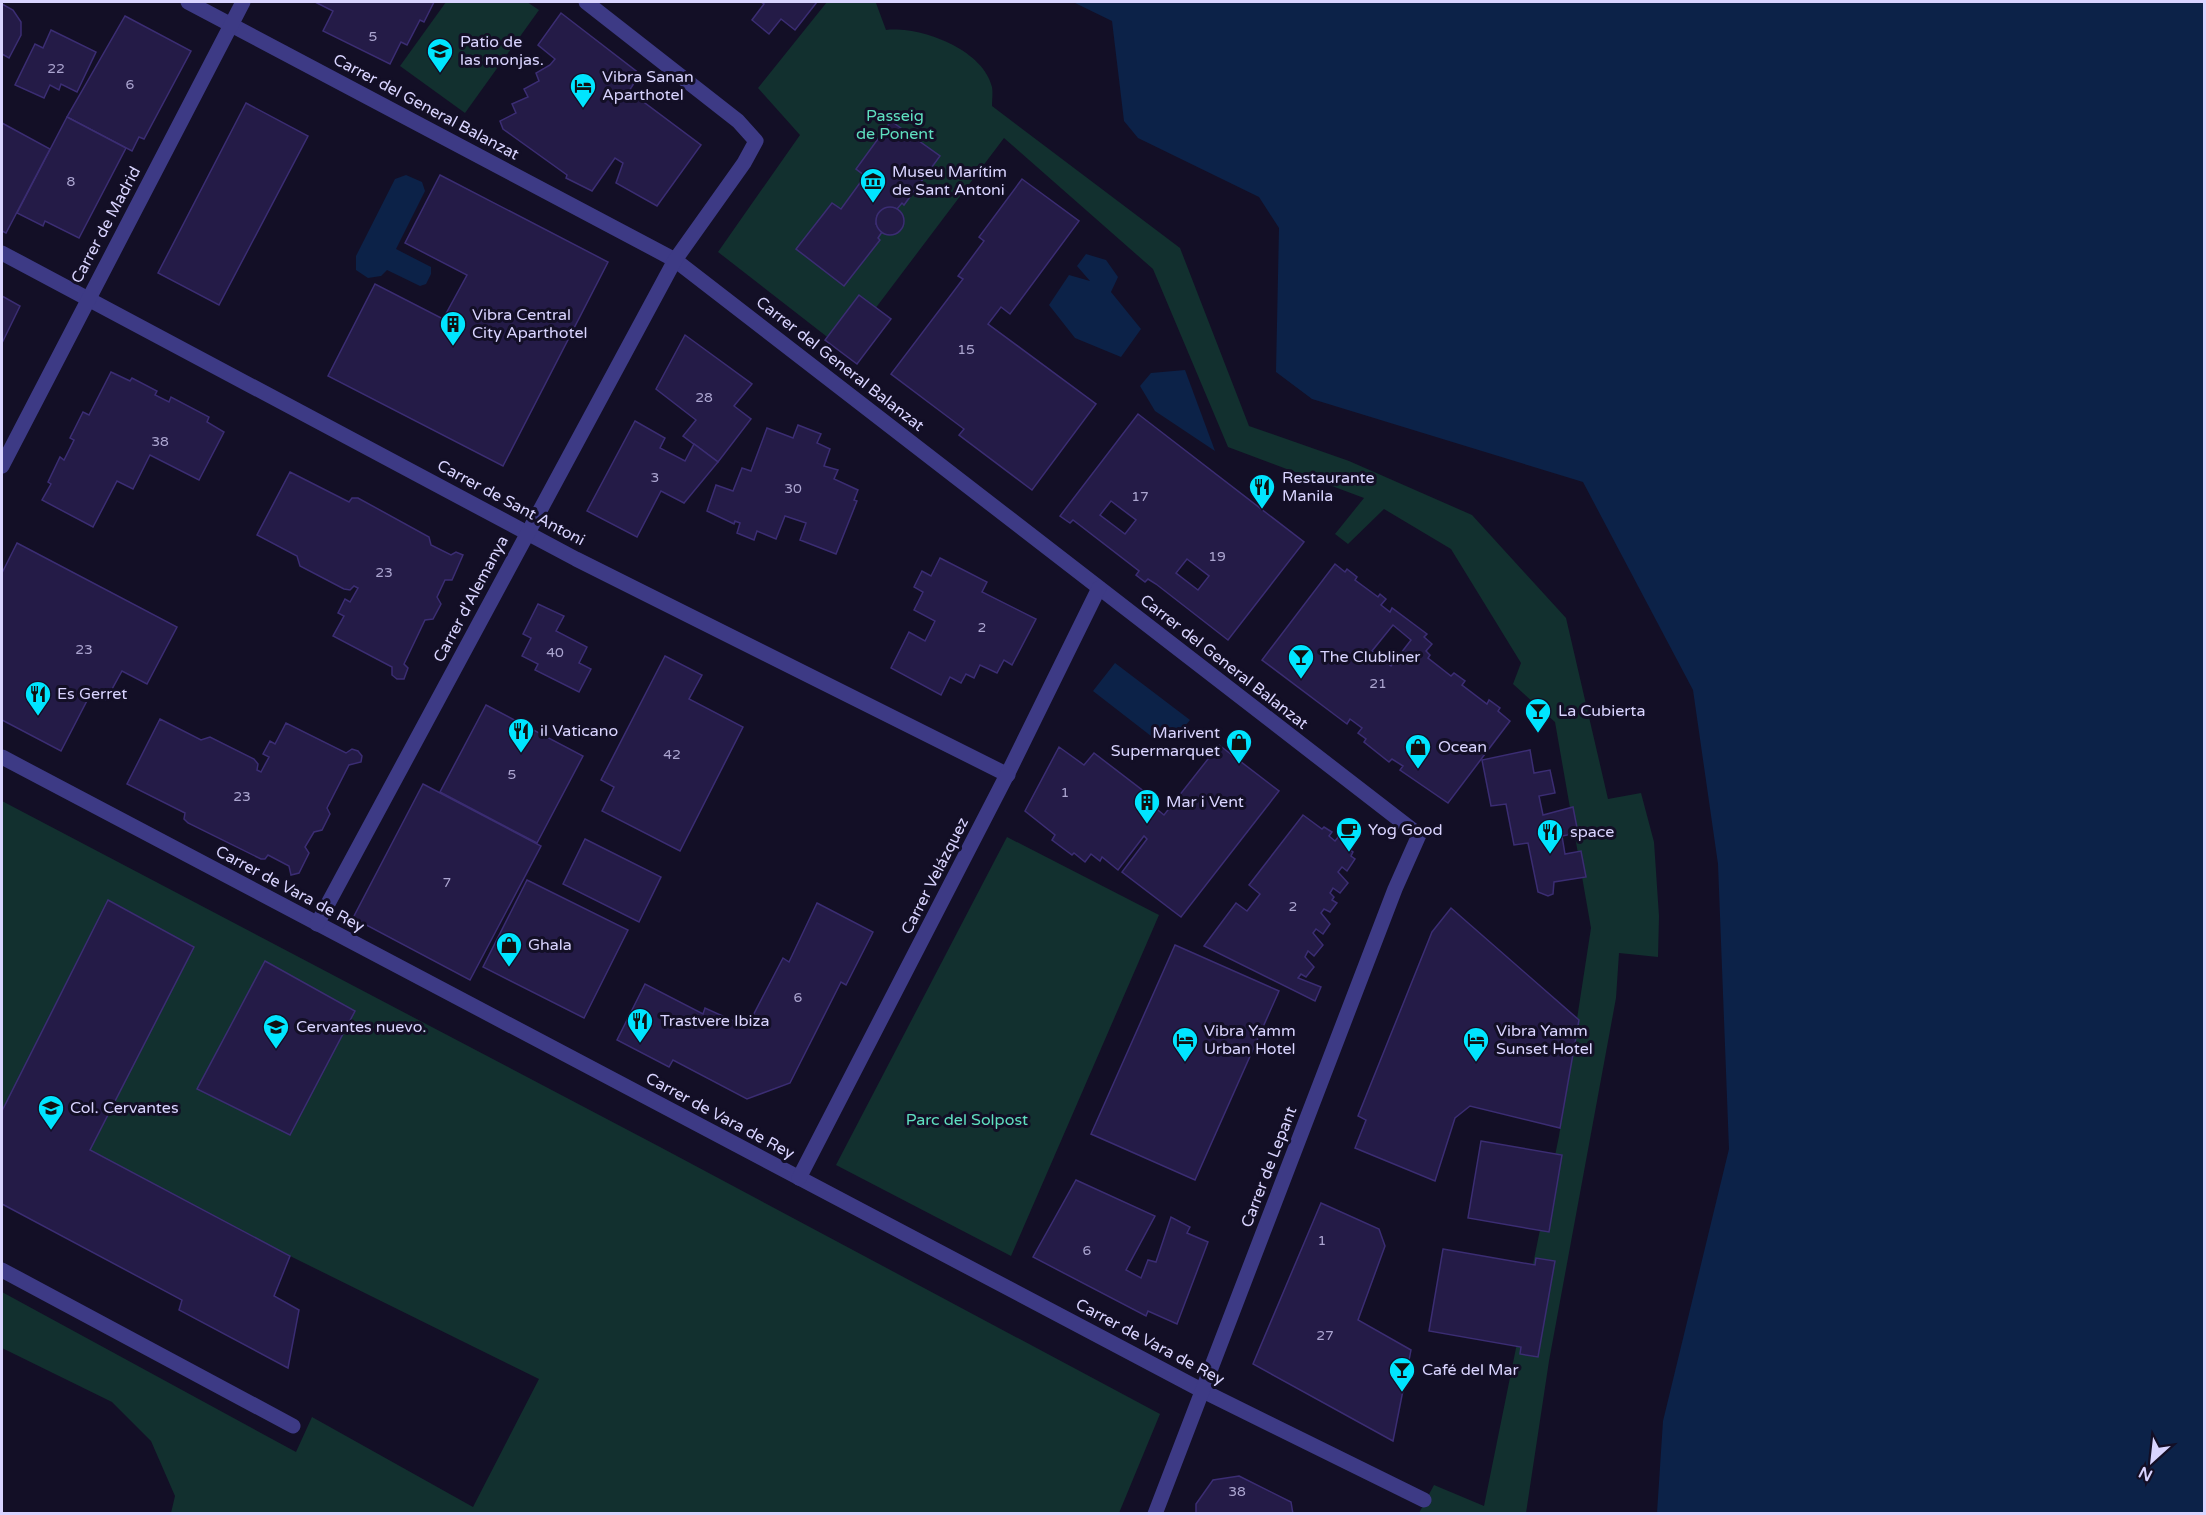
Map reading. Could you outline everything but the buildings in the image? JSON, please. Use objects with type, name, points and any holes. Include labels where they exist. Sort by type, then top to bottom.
[{"type":"street","name":"Carrer del General Balanzat","points":[[188,2],[675,260],[1419,835]]},
{"type":"street","name":"Carrer de Madrid","points":[[2,466],[243,2]]},
{"type":"street","name":"Carrer d'Alemanya","points":[[317,924],[675,260],[744,163],[756,141],[738,121],[586,2]]},
{"type":"street","name":"Carrer de Sant Antoni","points":[[2,253],[527,533],[1008,775]]},
{"type":"street","name":"Carrer Velázquez","points":[[799,1178],[1008,775],[1099,588]]},
{"type":"street","name":"Carrer de Vara de Rey","points":[[2,758],[1203,1391],[1424,1500]]},
{"type":"street","name":"Carrer de Lepant","points":[[1155,1514],[1395,889],[1419,835]]},
{"type":"street","points":[[2,1270],[293,1426]]},
{"type":"green space","points":[[446,2],[527,2],[539,10],[465,113],[400,66]]},
{"type":"green space","name":"Passeig de Ponent","points":[[827,2],[876,3],[886,30],[916,32],[932,36],[963,51],[986,73],[992,87],[992,106],[1180,248],[1249,426],[1349,461],[1472,515],[1566,618],[1608,799],[1641,793],[1654,842],[1659,916],[1658,957],[1619,953],[1616,998],[1549,1361],[1526,1513],[1419,1513],[1434,1485],[1484,1506],[1559,1136],[1591,928],[1555,722],[1513,684],[1521,663],[1451,549],[1384,509],[1348,544],[1335,534],[1364,498],[1228,447],[1153,269],[1004,138],[844,350],[718,252],[800,135],[758,88]]},
{"type":"green space","points":[[2,801],[660,1147],[1160,1414],[1119,1513],[171,1513],[175,1496],[151,1441],[112,1402],[2,1348],[2,1292],[296,1452],[312,1417],[473,1507],[539,1379],[290,1256],[90,1150],[194,947],[109,900],[2,1111]]},
{"type":"green space","name":"Parc del Solpost","points":[[1007,837],[1159,915],[1011,1256],[836,1165]]},
{"type":"water","points":[[1073,2],[2204,2],[2204,1513],[1657,1513],[1663,1421],[1729,1149],[1718,864],[1693,690],[1583,482],[1312,399],[1276,372],[1279,228],[1259,197],[1138,138],[1124,121],[1112,21]]},
{"type":"water","points":[[406,175],[422,182],[425,191],[396,249],[431,267],[431,274],[426,284],[420,286],[387,270],[381,276],[368,278],[356,270],[356,256],[395,179]]},
{"type":"water","points":[[1086,254],[1106,260],[1118,277],[1111,292],[1141,329],[1121,357],[1075,338],[1049,305],[1069,275],[1090,281],[1077,266]]},
{"type":"water","points":[[1185,370],[1215,451],[1155,411],[1140,386],[1151,373]]},
{"type":"water","points":[[1115,663],[1190,720],[1174,739],[1158,727],[1151,736],[1093,691]]},
{"type":"place","name":"Patio de las monjas.","points":[[440,74]]},
{"type":"place","name":"Vibra Sanan Aparthotel","points":[[583,109]]},
{"type":"place","name":"Museu Marítim de Sant Antoni","points":[[873,204]]},
{"type":"place","name":"Vibra Central City Aparthotel","points":[[453,347]]},
{"type":"place","name":"Restaurante Manila","points":[[1262,510]]},
{"type":"place","name":"The Clubliner","points":[[1301,680]]},
{"type":"place","name":"Es Gerret","points":[[38,717]]},
{"type":"place","name":"La Cubierta","points":[[1538,734]]},
{"type":"place","name":"il Vaticano","points":[[521,754]]},
{"type":"place","name":"Marivent Supermarquet","points":[[1239,765]]},
{"type":"place","name":"Ocean","points":[[1418,770]]},
{"type":"place","name":"Mar i Vent","points":[[1147,825]]},
{"type":"place","name":"Yog Good","points":[[1349,853]]},
{"type":"place","name":"space","points":[[1550,855]]},
{"type":"place","name":"Ghala","points":[[509,968]]},
{"type":"place","name":"Trastvere Ibiza","points":[[640,1044]]},
{"type":"place","name":"Cervantes nuevo.","points":[[276,1050]]},
{"type":"place","name":"Vibra Yamm Urban Hotel","points":[[1185,1063]]},
{"type":"place","name":"Vibra Yamm Sunset Hotel","points":[[1476,1063]]},
{"type":"place","name":"Col. Cervantes","points":[[51,1131]]},
{"type":"place","name":"Café del Mar","points":[[1402,1393]]}]
